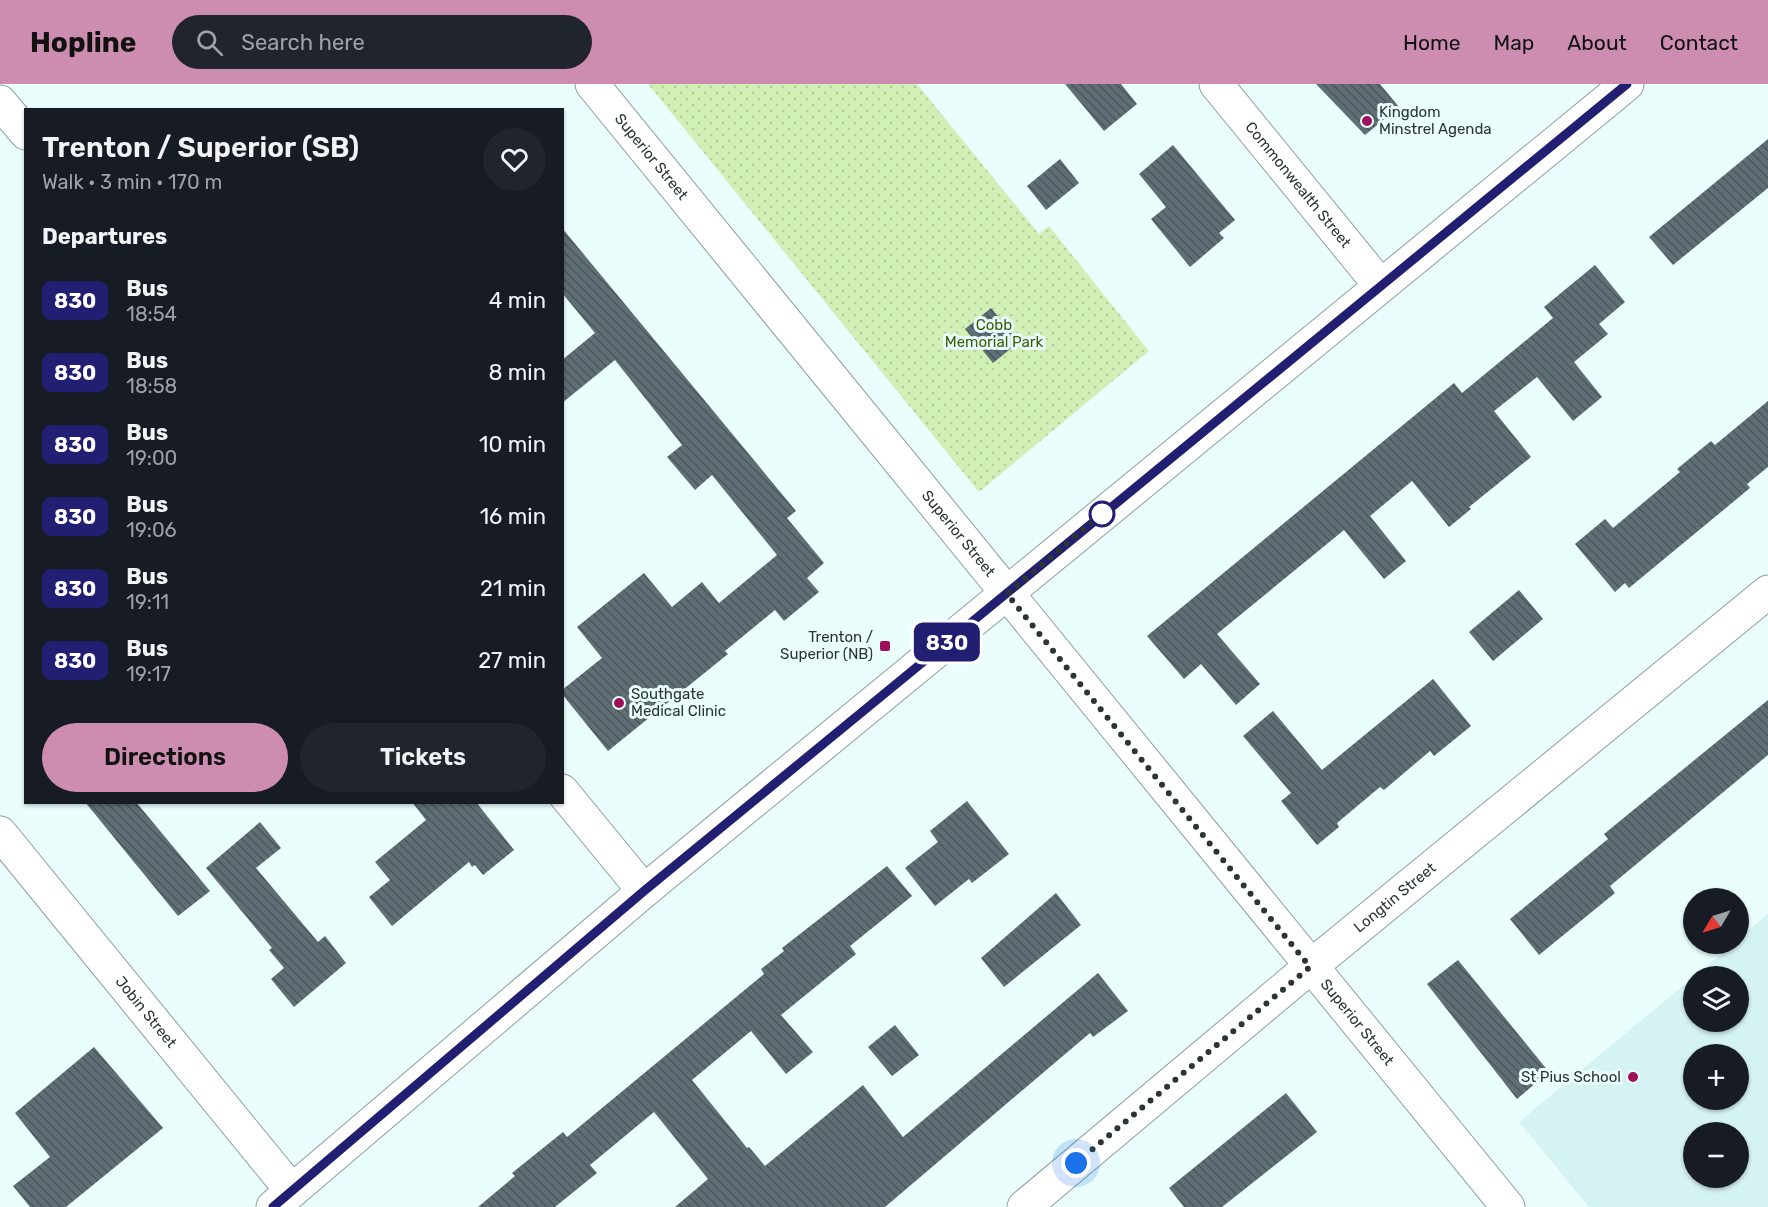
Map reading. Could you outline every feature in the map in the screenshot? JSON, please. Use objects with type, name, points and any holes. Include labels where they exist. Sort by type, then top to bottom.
[{"type":"street","name":"Superior Street","points":[[592,84],[1508,1207]]},
{"type":"street","name":"Commonwealth Street","points":[[1216,84],[1380,285]]},
{"type":"street","points":[[283,1199],[644,891],[1627,84]]},
{"type":"street","points":[[0,102],[24,131]]},
{"type":"street","name":"Longtin Street","points":[[1024,1207],[1310,967],[1768,592]]},
{"type":"street","points":[[564,793],[644,891]]},
{"type":"street","name":"Jobin Street","points":[[0,832],[283,1199]]},
{"type":"shaded area","name":"St Pius School","points":[[1768,914],[1768,1207],[1589,1207],[1519,1122],[1683,985],[1683,1032],[1749,1032],[1749,966],[1707,966],[1721,954],[1749,954],[1749,930]]},
{"type":"green space","name":"Cobb Memorial Park","points":[[648,84],[917,84],[1039,234],[1049,226],[1149,351],[979,492]]},
{"type":"building","points":[[1065,84],[1121,84],[1137,104],[1104,131]]},
{"type":"building","name":"Kingdom Minstrel Agenda","points":[[1316,84],[1380,84],[1399,107],[1365,135]]},
{"type":"building","points":[[1768,139],[1768,188],[1673,265],[1649,237]]},
{"type":"building","points":[[1173,145],[1235,220],[1219,233],[1224,238],[1190,267],[1151,219],[1166,207],[1139,174]]},
{"type":"building","points":[[1060,159],[1079,183],[1046,210],[1027,186]]},
{"type":"building","points":[[564,230],[796,511],[787,518],[824,563],[807,578],[819,592],[784,621],[775,610],[725,651],[728,654],[608,751],[564,696],[564,688],[602,658],[577,627],[644,573],[672,607],[702,582],[719,603],[777,555],[712,475],[695,490],[667,457],[682,445],[615,360],[564,401],[564,358],[595,333],[564,295]]},
{"type":"building","points":[[1595,265],[1625,302],[1599,324],[1608,334],[1574,362],[1602,397],[1573,421],[1537,377],[1494,411],[1531,457],[1469,507],[1471,509],[1449,527],[1412,481],[1370,516],[1406,561],[1384,579],[1344,530],[1217,634],[1260,684],[1236,705],[1201,664],[1184,679],[1147,636],[1454,383],[1462,393],[1553,318],[1544,307]]},
{"type":"building","points":[[991,308],[1019,342],[993,363],[965,329]]},
{"type":"building","points":[[1768,401],[1768,467],[1747,484],[1750,488],[1629,588],[1625,583],[1615,592],[1575,544],[1605,519],[1613,528],[1680,472],[1677,469],[1711,441],[1715,445]]},
{"type":"building","points":[[1519,590],[1543,619],[1493,661],[1469,632]]},
{"type":"building","points":[[1433,679],[1471,726],[1434,756],[1430,751],[1384,790],[1380,787],[1337,823],[1339,827],[1317,845],[1281,801],[1291,793],[1243,736],[1273,711],[1322,770]]},
{"type":"building","points":[[1768,700],[1768,755],[1610,886],[1615,893],[1539,955],[1510,919],[1608,839],[1604,834]]},
{"type":"building","points":[[967,801],[1009,854],[972,883],[969,879],[935,906],[905,868],[938,842],[930,831]]},
{"type":"building","points":[[87,804],[138,804],[210,891],[178,916]]},
{"type":"building","points":[[414,804],[478,804],[514,850],[483,875],[475,865],[472,867],[469,862],[392,926],[369,897],[390,880],[375,862],[426,820]]},
{"type":"building","points":[[260,822],[281,848],[256,868],[318,942],[325,936],[346,963],[294,1007],[271,979],[284,968],[269,950],[272,948],[206,868]]},
{"type":"building","points":[[887,866],[912,896],[850,946],[856,954],[781,1015],[813,1052],[786,1074],[751,1031],[692,1080],[747,1148],[749,1147],[765,1166],[863,1085],[903,1137],[1098,973],[1128,1011],[1093,1037],[1090,1033],[885,1207],[675,1207],[708,1179],[654,1112],[590,1165],[597,1173],[555,1207],[478,1207],[515,1176],[512,1173],[563,1132],[567,1137],[764,974],[761,969],[784,951],[782,948]]},
{"type":"building","points":[[1056,893],[1081,925],[1004,987],[981,958]]},
{"type":"building","points":[[1458,960],[1549,1072],[1517,1099],[1427,984]]},
{"type":"building","points":[[895,1025],[919,1055],[892,1076],[868,1047]]},
{"type":"building","points":[[94,1047],[163,1128],[66,1207],[30,1207],[13,1186],[50,1157],[15,1113]]},
{"type":"building","points":[[1286,1093],[1317,1132],[1222,1207],[1184,1207],[1169,1188]]},
{"type":"bus line","name":"830","points":[[273,1207],[644,891],[1627,84]]},
{"type":"place","name":"Kingdom Minstrel Agenda","points":[[1367,121]]},
{"type":"place","name":"Trenton / Superior (NB)","points":[[885,646]]},
{"type":"place","name":"Southgate Medical Clinic","points":[[619,703]]},
{"type":"place","name":"St Pius School","points":[[1633,1077]]},
{"type":"route","points":[[1076,1163],[1310,967],[1007,594],[1102,514]]}]
